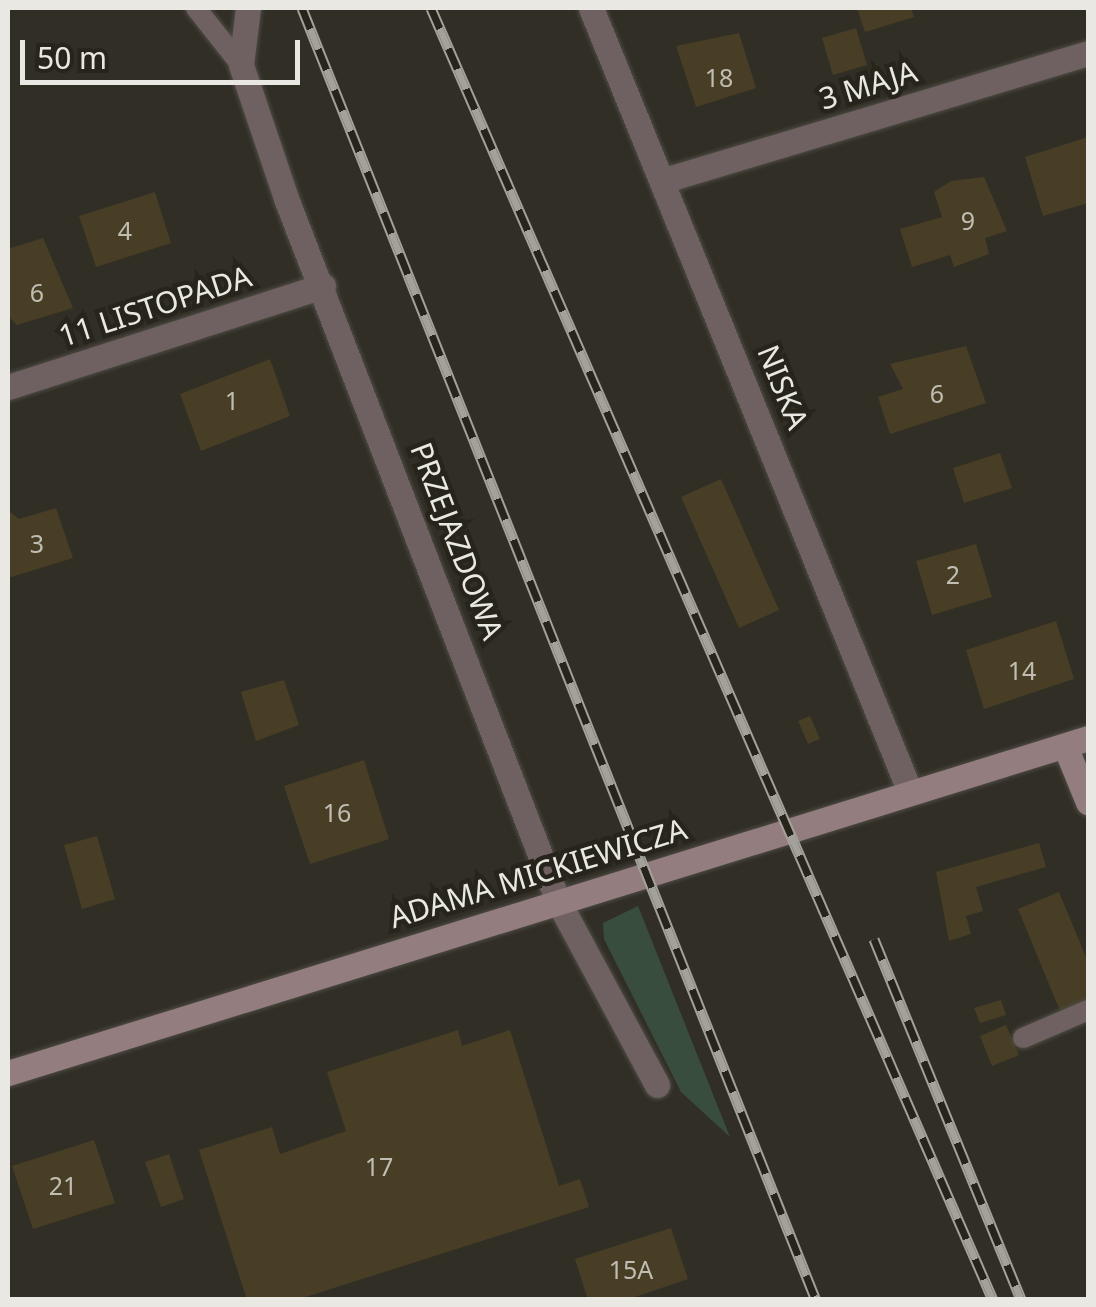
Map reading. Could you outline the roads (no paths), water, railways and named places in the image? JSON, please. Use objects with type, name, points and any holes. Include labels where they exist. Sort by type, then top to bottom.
[{"type":"street","name":"PRZEJAZDOWA","points":[[248,8],[241,65],[323,286],[558,900],[657,1085]]},
{"type":"street","name":"NISKA","points":[[591,8],[665,180],[910,792]]},
{"type":"street","name":"3 MAJA","points":[[665,180],[1088,53]]},
{"type":"street","name":"11 LISTOPADA","points":[[8,386],[323,286]]},
{"type":"street","name":"ADAMA MICKIEWICZA","points":[[8,1073],[1077,742]]},
{"type":"street","points":[[1077,742],[1088,802]]},
{"type":"lane","points":[[196,8],[241,65]]},
{"type":"lane","points":[[1023,1038],[1088,1010]]},
{"type":"railway","points":[[302,8],[816,1300]]},
{"type":"railway","points":[[431,8],[993,1300]]},
{"type":"railway","points":[[874,939],[1021,1300]]}]
